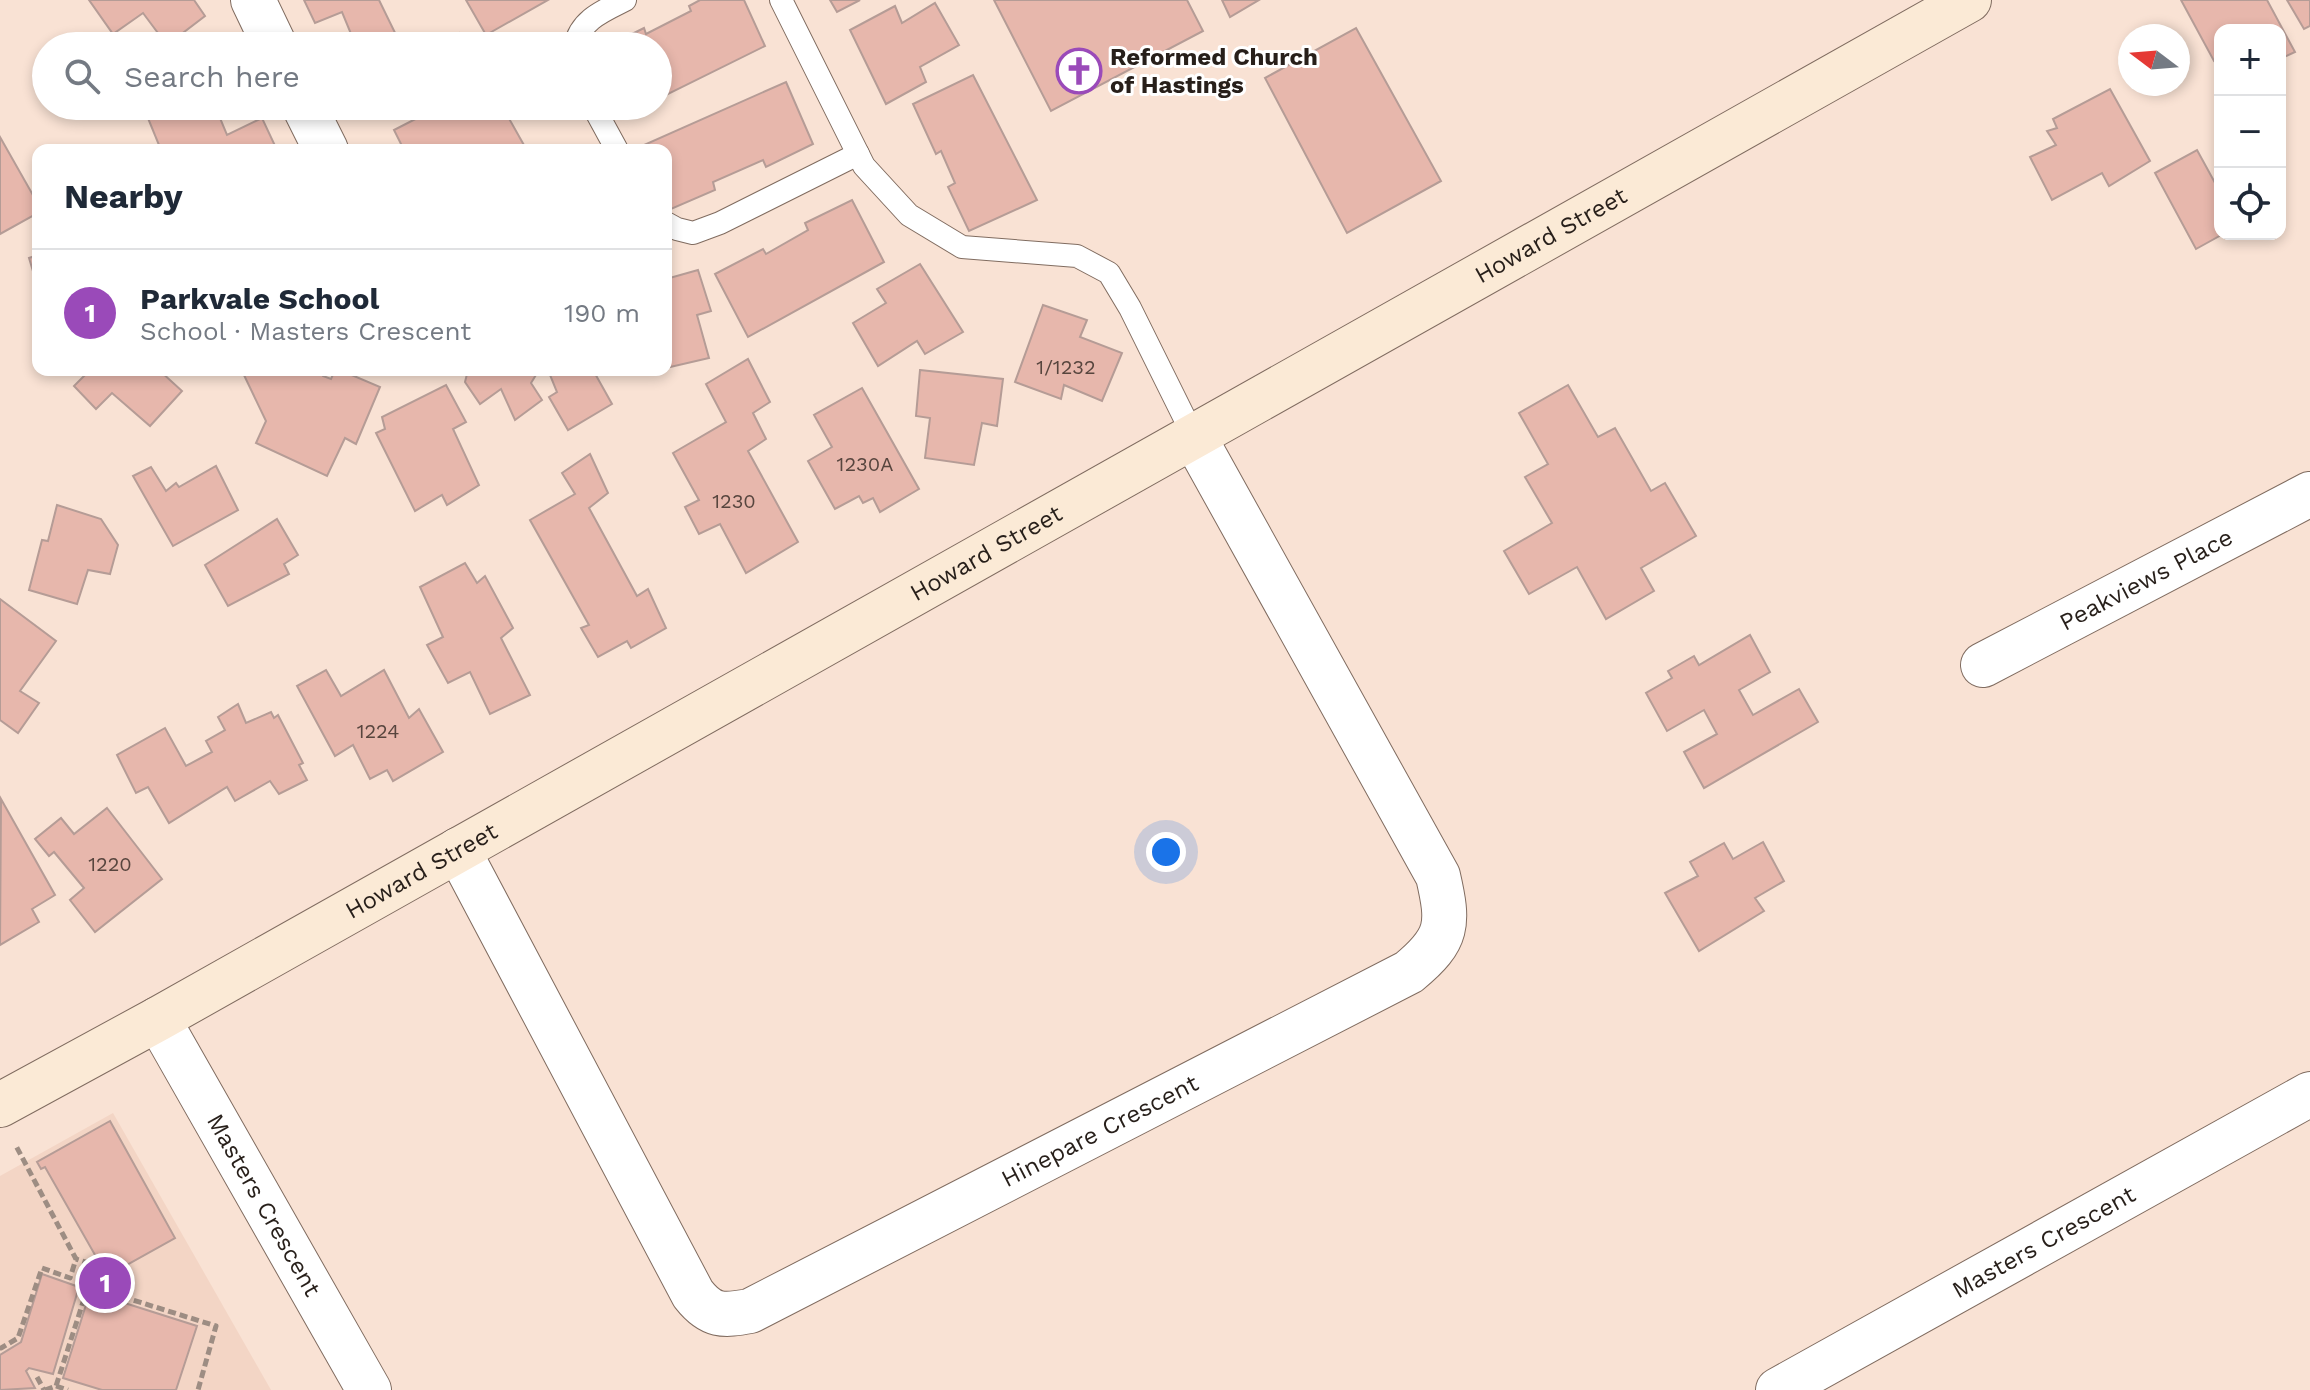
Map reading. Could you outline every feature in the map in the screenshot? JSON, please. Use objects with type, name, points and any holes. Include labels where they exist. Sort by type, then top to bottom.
[{"type":"street","points":[[253,0],[268,32]]},
{"type":"street","name":"Howard Street","points":[[0,1105],[1969,0]]},
{"type":"street","points":[[311,120],[323,144]]},
{"type":"street","name":"Hinepare Crescent","points":[[458,850],[693,1294],[705,1309],[727,1316],[750,1311],[1409,972],[1425,959],[1441,938],[1446,911],[1438,876],[1194,437]]},
{"type":"street","name":"Peakviews Place","points":[[1983,665],[2310,494]]},
{"type":"street","name":"Masters Crescent","points":[[158,1019],[369,1390]]},
{"type":"street","name":"Masters Crescent","points":[[1778,1390],[2310,1094]]},
{"type":"lane","points":[[579,32],[593,17],[625,0]]},
{"type":"lane","points":[[781,0],[864,166],[909,215],[962,247],[1077,256],[1109,273],[1130,308],[1194,437]]},
{"type":"lane","points":[[601,120],[614,144]]},
{"type":"lane","points":[[672,226],[693,233],[720,223],[858,154]]},
{"type":"path","points":[[15,1144],[76,1259],[95,1265],[56,1386]]},
{"type":"path","points":[[0,1346],[18,1338],[42,1268],[70,1278],[76,1259]]},
{"type":"path","points":[[88,1286],[216,1326],[198,1390]]},
{"type":"path","points":[[37,1377],[44,1390],[56,1386],[68,1390]]},
{"type":"shaded area","points":[[113,1113],[271,1390],[0,1390],[0,1176]]},
{"type":"building","points":[[89,0],[194,0],[205,16],[184,32],[157,32],[143,13],[112,32]]},
{"type":"building","points":[[304,0],[379,0],[395,32],[350,32],[342,12],[315,23]]},
{"type":"building","points":[[466,0],[548,0],[491,32],[484,32]]},
{"type":"building","points":[[700,0],[744,0],[765,46],[672,92],[672,32],[650,32],[691,11],[689,6]]},
{"type":"building","points":[[830,0],[860,0],[837,12]]},
{"type":"building","name":"Reformed Church of Hastings","points":[[994,0],[1187,0],[1203,31],[1051,111]]},
{"type":"building","points":[[1222,0],[1259,0],[1230,17]]},
{"type":"building","points":[[2181,0],[2267,0],[2280,24],[2214,24],[2214,61]]},
{"type":"building","points":[[2287,0],[2310,0],[2310,26],[2304,29]]},
{"type":"building","points":[[935,3],[959,45],[920,67],[926,82],[886,104],[850,30],[895,6],[902,23]]},
{"type":"building","points":[[1356,28],[1441,181],[1347,233],[1265,78]]},
{"type":"building","points":[[2286,35],[2295,52],[2286,56]]},
{"type":"building","points":[[973,75],[1037,200],[969,231],[948,187],[955,183],[941,151],[936,154],[913,104]]},
{"type":"building","points":[[786,82],[813,144],[766,167],[763,160],[713,182],[715,190],[672,209],[672,144],[646,144]]},
{"type":"building","points":[[2110,89],[2150,161],[2109,186],[2102,173],[2052,200],[2030,157],[2056,145],[2047,131],[2057,128],[2053,119]]},
{"type":"building","points":[[149,120],[221,120],[227,135],[263,120],[274,144],[159,144]]},
{"type":"building","points":[[414,120],[510,120],[523,144],[401,144],[394,130]]},
{"type":"building","points":[[0,137],[32,193],[32,216],[0,234]]},
{"type":"building","points":[[2197,150],[2214,181],[2214,239],[2196,249],[2155,173]]},
{"type":"building","points":[[852,200],[884,262],[748,337],[715,274],[763,249],[766,254],[808,230],[805,223]]},
{"type":"building","points":[[920,264],[963,332],[925,354],[917,341],[878,366],[853,323],[886,303],[877,289]]},
{"type":"building","points":[[698,270],[711,311],[697,315],[709,358],[672,367],[672,277]]},
{"type":"building","points":[[1043,305],[1087,320],[1080,337],[1122,353],[1102,401],[1064,385],[1061,399],[1015,382]]},
{"type":"building","points":[[748,359],[770,402],[753,413],[766,439],[748,451],[798,542],[746,573],[720,524],[699,534],[685,507],[699,500],[673,453],[726,422],[706,384]]},
{"type":"building","points":[[920,370],[1003,379],[997,426],[982,423],[974,465],[925,458],[930,418],[916,416]]},
{"type":"building","points":[[84,376],[166,376],[182,391],[150,426],[112,393],[96,409],[74,386]]},
{"type":"building","points":[[244,376],[323,376],[331,379],[332,376],[354,376],[380,387],[356,444],[345,438],[327,476],[256,443],[266,421]]},
{"type":"building","points":[[466,376],[535,376],[531,383],[542,400],[515,420],[501,389],[480,404],[465,382]]},
{"type":"building","points":[[550,376],[596,376],[612,404],[568,430],[549,397],[557,392]]},
{"type":"building","points":[[446,385],[466,422],[453,429],[479,485],[447,505],[442,495],[415,511],[376,433],[385,429],[382,417]]},
{"type":"building","points":[[1568,385],[1598,437],[1615,428],[1651,491],[1665,483],[1696,536],[1641,568],[1654,591],[1606,619],[1577,567],[1529,594],[1504,551],[1552,523],[1525,477],[1548,464],[1519,413]]},
{"type":"building","points":[[862,388],[919,489],[880,512],[873,498],[863,503],[859,496],[835,509],[808,461],[832,447],[814,415]]},
{"type":"building","points":[[590,454],[608,493],[589,508],[637,596],[648,589],[666,628],[631,648],[627,641],[598,657],[581,628],[589,625],[530,520],[575,494],[562,473]]},
{"type":"building","points":[[216,466],[238,510],[173,546],[133,476],[151,467],[166,491],[176,483],[179,487]]},
{"type":"building","points":[[57,505],[101,519],[118,545],[110,574],[88,570],[77,604],[29,590],[42,540],[48,541]]},
{"type":"building","points":[[277,519],[298,555],[284,564],[289,574],[228,606],[205,565]]},
{"type":"building","points":[[465,563],[477,583],[485,576],[513,628],[501,638],[530,695],[490,714],[470,672],[448,683],[427,645],[443,637],[420,587]]},
{"type":"building","points":[[0,599],[56,641],[20,691],[39,703],[18,733],[0,720]]},
{"type":"building","points":[[1750,635],[1770,672],[1739,690],[1753,715],[1799,689],[1818,722],[1704,788],[1684,752],[1717,734],[1704,710],[1667,731],[1646,693],[1672,678],[1668,671],[1694,656],[1699,665]]},
{"type":"building","points":[[326,670],[341,696],[384,670],[409,718],[419,709],[443,752],[393,781],[387,770],[370,779],[353,745],[335,756],[297,686]]},
{"type":"building","points":[[238,704],[246,723],[271,712],[274,718],[278,715],[303,763],[299,765],[307,780],[279,794],[270,781],[235,801],[227,787],[169,823],[148,787],[136,793],[117,755],[165,728],[186,766],[212,752],[206,741],[225,730],[218,717]]},
{"type":"building","points":[[1,799],[55,895],[32,909],[39,922],[0,945]]},
{"type":"building","points":[[107,808],[162,879],[95,932],[70,900],[84,888],[54,852],[49,856],[35,839],[61,818],[74,834]]},
{"type":"building","points":[[1763,842],[1784,881],[1755,898],[1764,911],[1699,951],[1665,893],[1698,876],[1690,862],[1724,843],[1733,859]]},
{"type":"building","points":[[110,1121],[175,1238],[107,1276],[45,1167],[41,1169],[37,1162]]},
{"type":"building","points":[[42,1274],[79,1287],[53,1374],[29,1368],[26,1371],[35,1388],[0,1390],[0,1355],[21,1342]]},
{"type":"building","points":[[90,1292],[197,1326],[176,1390],[102,1390],[63,1378]]},
{"type":"place","name":"Reformed Church of Hastings","points":[[1079,71]]},
{"type":"place","name":"Parkvale School","points":[[105,1283]]}]
